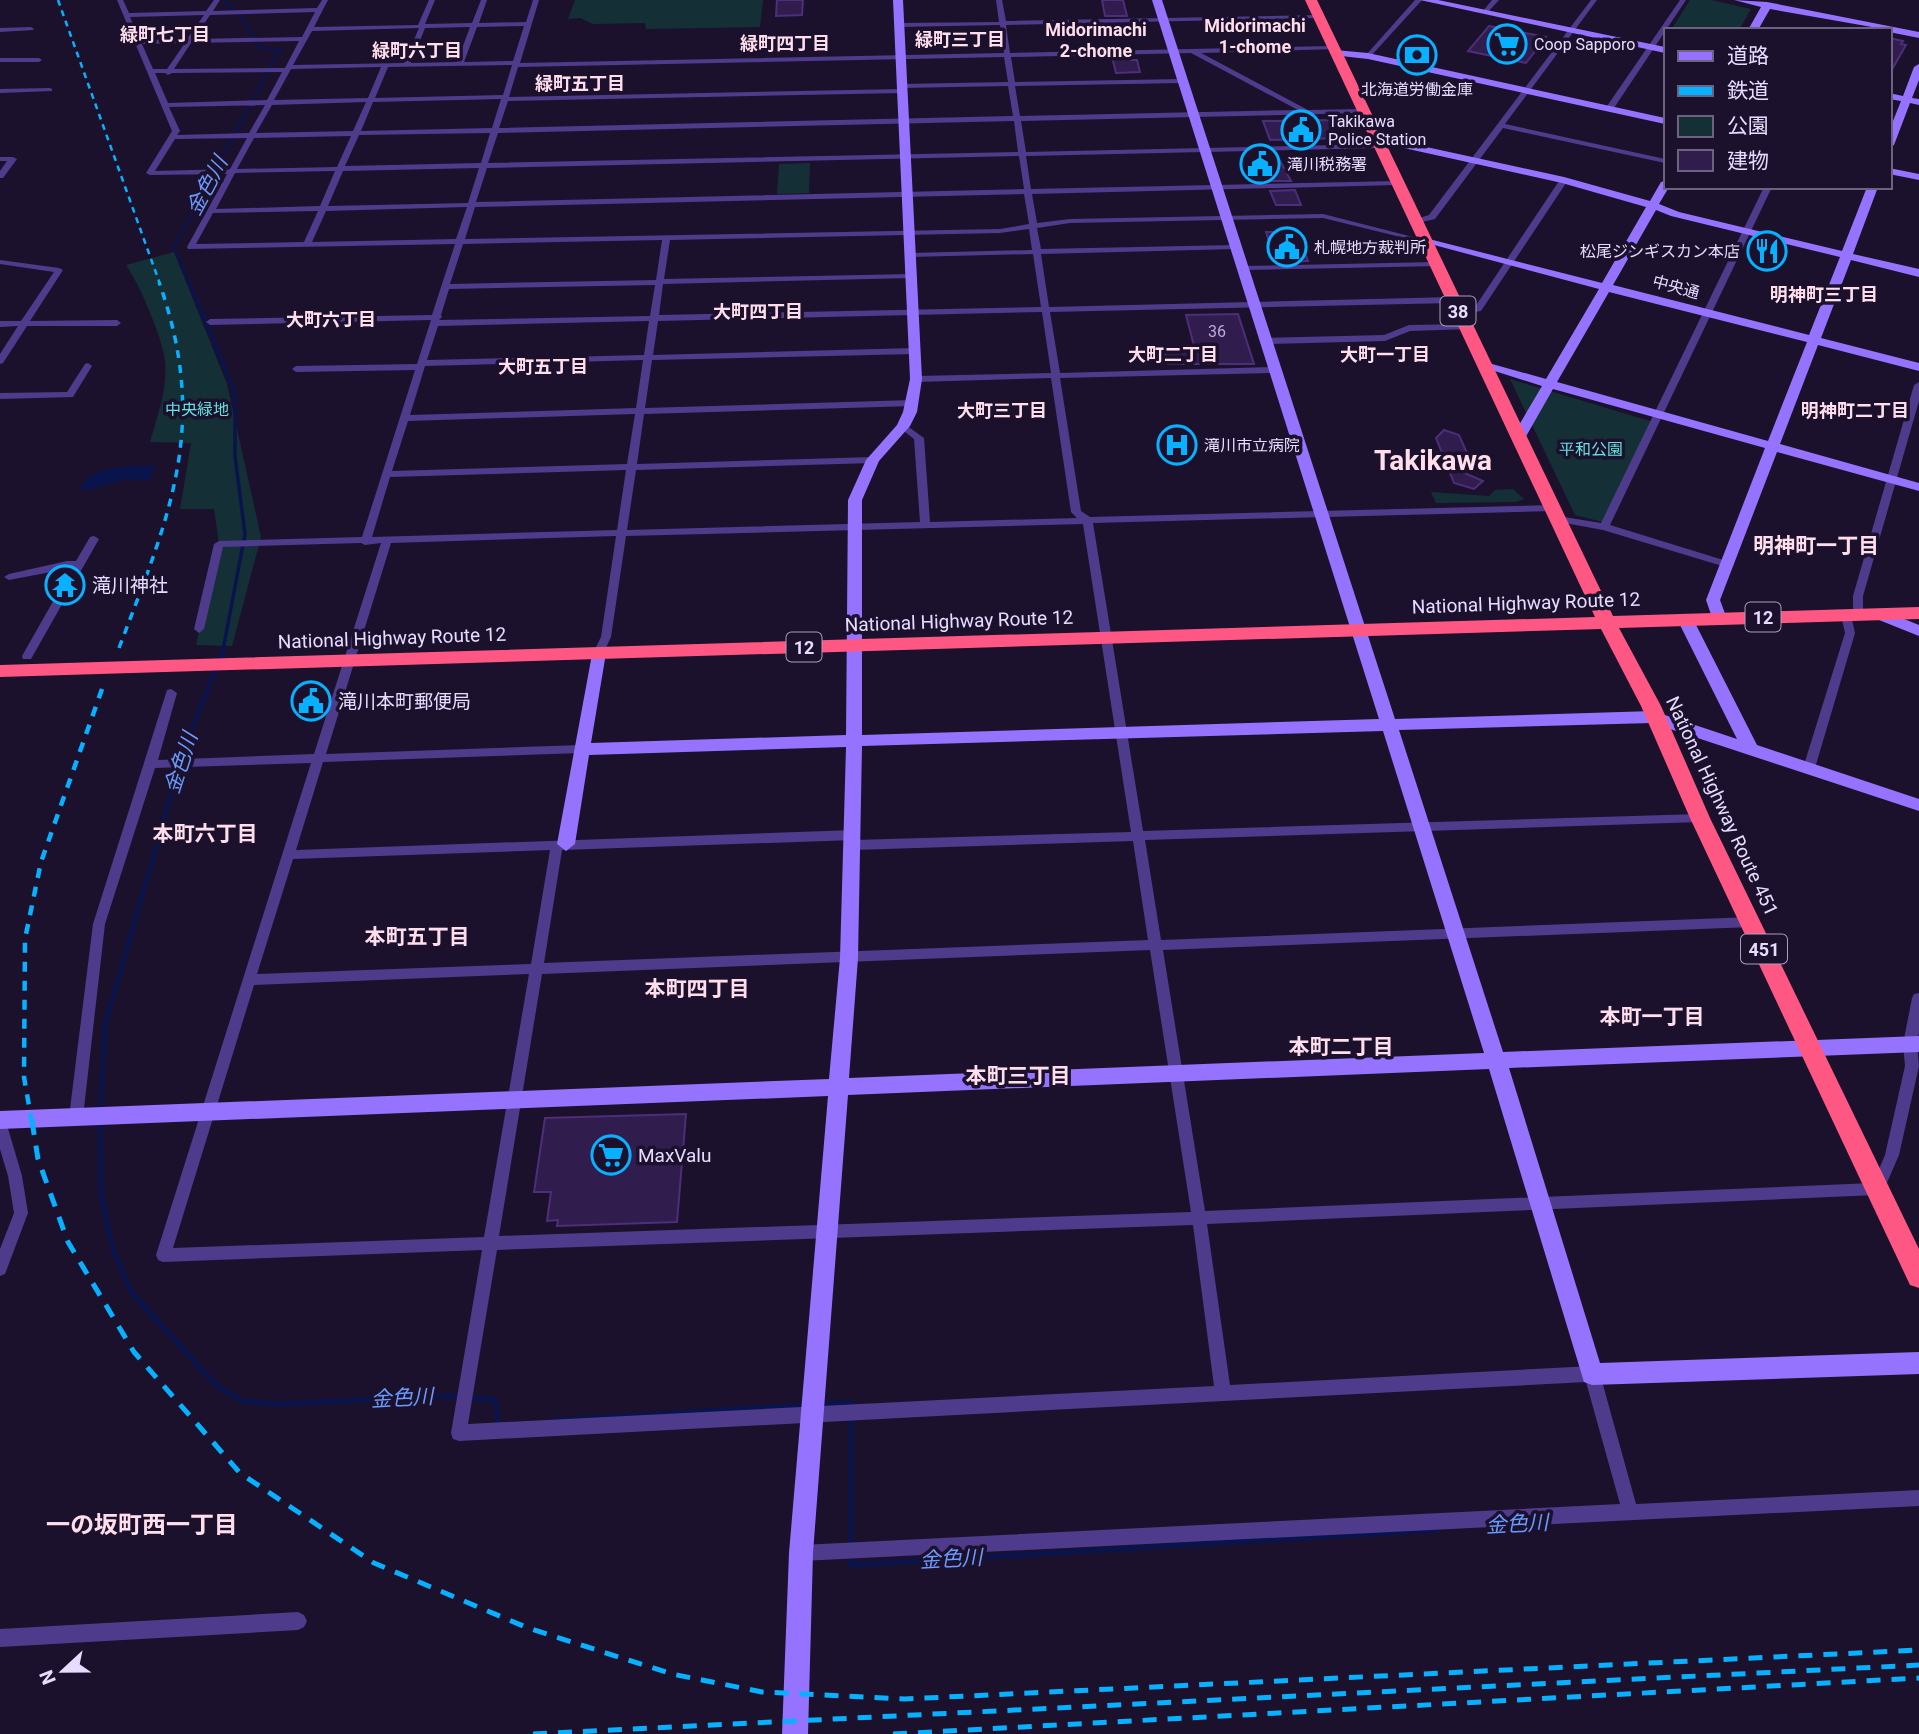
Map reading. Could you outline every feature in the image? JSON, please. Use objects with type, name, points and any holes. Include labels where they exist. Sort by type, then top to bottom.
[{"type":"highway","name":"38","points":[[1311,0],[1607,622]]},
{"type":"highway","name":"National Highway Route 12","points":[[0,671],[1919,613]]},
{"type":"highway","name":"National Highway Route 451","points":[[1607,622],[1651,706],[1653,717],[1700,818],[1919,1276]]},
{"type":"street","points":[[120,0],[176,131],[175,137],[150,173],[1205,150],[1378,142],[1564,180],[1639,199],[1675,215],[1919,273]]},
{"type":"street","points":[[156,80],[171,71],[217,0]]},
{"type":"street","points":[[325,0],[191,247],[910,233],[1034,227],[1070,221],[1322,216],[1425,241]]},
{"type":"street","points":[[407,65],[432,0]]},
{"type":"street","points":[[460,64],[484,0]]},
{"type":"street","points":[[365,542],[536,0]]},
{"type":"street","points":[[795,1734],[801,1553],[849,958],[854,840],[855,500],[873,460],[903,426],[913,403],[916,379],[898,0]]},
{"type":"street","points":[[999,0],[1048,310],[1076,512],[1088,522],[1199,1218],[1223,1394]]},
{"type":"street","points":[[1157,0],[1542,1203],[1630,1511]]},
{"type":"street","points":[[1368,56],[1419,0]]},
{"type":"street","points":[[1425,0],[1664,50]]},
{"type":"street","points":[[1485,12],[1496,0]]},
{"type":"street","points":[[1416,222],[1432,217],[1594,0]]},
{"type":"street","points":[[1609,109],[1683,0]]},
{"type":"street","points":[[1739,0],[1768,3],[1886,28]]},
{"type":"street","points":[[1754,28],[1768,3]]},
{"type":"street","points":[[127,15],[320,10]]},
{"type":"street","points":[[899,26],[1318,16]]},
{"type":"street","points":[[310,29],[528,24]]},
{"type":"street","points":[[0,30],[31,29]]},
{"type":"street","points":[[1891,29],[1919,35]]},
{"type":"street","points":[[138,42],[304,40]]},
{"type":"street","points":[[152,71],[1191,50],[1334,50],[1664,121]]},
{"type":"street","points":[[1191,50],[1306,112]]},
{"type":"street","points":[[0,60],[39,60]]},
{"type":"street","points":[[307,244],[386,65]]},
{"type":"street","points":[[1891,140],[1919,67]]},
{"type":"street","points":[[167,105],[1182,81]]},
{"type":"street","points":[[0,91],[50,90]]},
{"type":"street","points":[[1891,96],[1919,102]]},
{"type":"street","points":[[175,137],[1363,111]]},
{"type":"street","points":[[1501,125],[1664,161]]},
{"type":"street","points":[[0,159],[13,159],[0,176]]},
{"type":"street","points":[[1891,171],[1919,177]]},
{"type":"street","points":[[210,322],[654,318],[1254,305],[1456,306],[1478,309],[1564,180]]},
{"type":"street","points":[[211,211],[1397,183]]},
{"type":"street","points":[[1519,437],[1664,186]]},
{"type":"street","points":[[1604,527],[1661,415],[1767,189]]},
{"type":"street","points":[[1718,618],[1713,600],[1729,565],[1872,189]]},
{"type":"street","points":[[666,239],[606,637],[598,653],[582,749],[535,968],[516,1099],[459,1433],[814,1412],[1592,1374],[1919,1363]]},
{"type":"street","name":"中央通","points":[[1425,241],[1919,367]]},
{"type":"street","points":[[910,255],[1235,247]]},
{"type":"street","points":[[0,262],[59,270],[0,361]]},
{"type":"street","points":[[1242,268],[1436,264]]},
{"type":"street","points":[[447,287],[911,276]]},
{"type":"street","points":[[0,324],[117,323]]},
{"type":"street","points":[[1265,341],[1385,338],[1409,328],[1466,327]]},
{"type":"street","points":[[296,369],[915,351]]},
{"type":"street","points":[[0,396],[70,395],[88,366]]},
{"type":"street","points":[[1485,366],[1919,487]]},
{"type":"street","points":[[916,379],[1275,370]]},
{"type":"street","points":[[1809,768],[1919,385]]},
{"type":"street","points":[[404,418],[913,403]]},
{"type":"street","points":[[903,426],[919,438],[925,525]]},
{"type":"street","points":[[387,474],[873,460]]},
{"type":"street","points":[[198,629],[219,544],[1320,515],[1555,514],[1729,565]]},
{"type":"street","points":[[27,656],[94,539]]},
{"type":"street","points":[[386,541],[163,1255],[1199,1218],[1877,1189],[1892,1155],[1912,1066],[1919,998]]},
{"type":"street","points":[[9,577],[67,564],[80,565]]},
{"type":"street","points":[[1879,614],[1919,631]]},
{"type":"street","points":[[1685,619],[1750,748]]},
{"type":"street","points":[[76,1117],[99,924],[171,693]]},
{"type":"street","points":[[150,764],[1653,717],[1919,805]]},
{"type":"street","points":[[287,855],[561,844],[1138,834],[1700,818]]},
{"type":"street","points":[[249,980],[1456,936],[1751,922]]},
{"type":"street","points":[[0,1269],[21,1213],[15,1176],[0,1123],[209,1111],[1914,1044]]},
{"type":"street","points":[[801,1553],[1919,1498]]},
{"type":"street","points":[[0,1637],[298,1621]]},
{"type":"green space","points":[[575,0],[763,0],[760,27],[646,29],[645,23],[593,24],[580,18],[568,19]]},
{"type":"green space","points":[[1690,0],[1711,0],[1751,9],[1740,28],[1672,28]]},
{"type":"green space","points":[[810,163],[809,193],[777,194],[779,164]]},
{"type":"green space","name":"中央緑地","points":[[174,252],[227,384],[261,537],[232,646],[196,645],[219,544],[214,509],[180,509],[191,443],[150,442],[163,392],[165,361],[150,311],[126,265]]},
{"type":"green space","name":"平和公園","points":[[1510,379],[1653,422],[1603,522],[1575,515]]},
{"type":"green space","points":[[1513,489],[1524,499],[1516,502],[1436,503],[1431,492],[1489,496],[1495,490]]},
{"type":"shaded area","points":[[155,466],[150,481],[128,479],[84,491],[81,487],[86,479],[103,470]]},
{"type":"building","points":[[777,0],[803,0],[802,15],[776,16]]},
{"type":"building","points":[[1102,0],[1123,0],[1127,16],[1105,16]]},
{"type":"building","name":"Coop Sapporo","points":[[1489,26],[1546,37],[1526,63],[1468,51]]},
{"type":"building","points":[[1891,38],[1903,41],[1901,44],[1906,45],[1891,71]]},
{"type":"building","points":[[1112,57],[1130,57],[1131,60],[1137,60],[1140,72],[1116,73]]},
{"type":"building","name":"Takikawa Police Station","points":[[1330,120],[1339,138],[1270,140],[1263,121]]},
{"type":"building","points":[[1278,157],[1291,181],[1266,181],[1262,170],[1249,170],[1245,158]]},
{"type":"building","points":[[1295,190],[1301,205],[1276,205],[1270,191]]},
{"type":"building","name":"札幌地方裁判所","points":[[1266,232],[1297,232],[1308,261],[1276,262]]},
{"type":"building","points":[[1238,314],[1254,364],[1168,364],[1163,347],[1194,346],[1186,315]]},
{"type":"building","points":[[1444,430],[1459,435],[1471,462],[1460,471],[1483,481],[1474,489],[1454,483],[1436,438]]},
{"type":"building","name":"MaxValu","points":[[686,1114],[677,1222],[557,1226],[558,1220],[547,1221],[551,1192],[534,1192],[545,1118]]},
{"type":"waterway","name":"金色川","points":[[189,284],[174,247],[280,49],[260,48],[242,18],[224,0]]},
{"type":"waterway","name":"金色川","points":[[189,282],[235,393],[235,456],[245,534],[223,650]]},
{"type":"waterway","name":"金色川","points":[[100,1113],[105,1025],[184,749],[224,648]]},
{"type":"waterway","name":"金色川","points":[[100,1122],[101,1194],[113,1250],[132,1293],[217,1386],[242,1401],[278,1404],[450,1396],[495,1400],[498,1423]]},
{"type":"waterway","name":"金色川","points":[[821,1404],[851,1402],[851,1546]]},
{"type":"waterway","name":"金色川","points":[[556,1420],[805,1405]]},
{"type":"waterway","name":"金色川","points":[[851,1555],[851,1565],[1437,1530]]},
{"type":"railway","points":[[58,0],[160,284]]},
{"type":"railway","points":[[119,648],[168,511],[182,426],[181,381],[174,334],[159,282]]},
{"type":"railway","points":[[32,1123],[24,1077],[25,939],[41,862],[102,689]]},
{"type":"railway","points":[[32,1121],[38,1159],[68,1242],[134,1352],[240,1473],[374,1563],[528,1628],[672,1674],[762,1692],[905,1699],[1919,1650]]},
{"type":"railway","points":[[533,1734],[1919,1665]]},
{"type":"railway","points":[[893,1734],[1919,1678]]},
{"type":"place","name":"Coop Sapporo","points":[[1507,44]]},
{"type":"place","name":"北海道労働金庫","points":[[1417,55]]},
{"type":"place","name":"Takikawa Police Station","points":[[1301,130]]},
{"type":"place","name":"滝川税務署","points":[[1260,164]]},
{"type":"place","name":"札幌地方裁判所","points":[[1287,247]]},
{"type":"place","name":"松尾ジンギスカン本店","points":[[1767,251]]},
{"type":"place","name":"滝川市立病院","points":[[1177,445]]},
{"type":"place","name":"滝川神社","points":[[65,585]]},
{"type":"place","name":"滝川本町郵便局","points":[[311,701]]},
{"type":"place","name":"MaxValu","points":[[611,1155]]},
{"type":"district","name":"緑町七丁目","points":[[165,34]]},
{"type":"district","name":"Midorimachi 1-chome","points":[[1255,35]]},
{"type":"district","name":"緑町三丁目","points":[[960,39]]},
{"type":"district","name":"Midorimachi 2-chome","points":[[1096,39]]},
{"type":"district","name":"緑町四丁目","points":[[785,43]]},
{"type":"district","name":"緑町六丁目","points":[[417,50]]},
{"type":"district","name":"緑町五丁目","points":[[580,83]]},
{"type":"district","name":"明神町三丁目","points":[[1824,294]]},
{"type":"district","name":"大町四丁目","points":[[758,311]]},
{"type":"district","name":"大町六丁目","points":[[331,319]]},
{"type":"district","name":"大町二丁目","points":[[1173,354]]},
{"type":"district","name":"大町一丁目","points":[[1385,354]]},
{"type":"district","name":"大町五丁目","points":[[543,366]]},
{"type":"district","name":"大町三丁目","points":[[1002,410]]},
{"type":"district","name":"明神町二丁目","points":[[1855,410]]},
{"type":"district","name":"Takikawa","points":[[1433,460]]},
{"type":"district","name":"明神町一丁目","points":[[1816,546]]},
{"type":"district","name":"本町六丁目","points":[[205,834]]},
{"type":"district","name":"本町五丁目","points":[[417,937]]},
{"type":"district","name":"本町四丁目","points":[[697,989]]},
{"type":"district","name":"本町一丁目","points":[[1652,1017]]},
{"type":"district","name":"本町二丁目","points":[[1341,1047]]},
{"type":"district","name":"本町三丁目","points":[[1018,1076]]},
{"type":"district","name":"一の坂町西一丁目","points":[[142,1525]]}]
